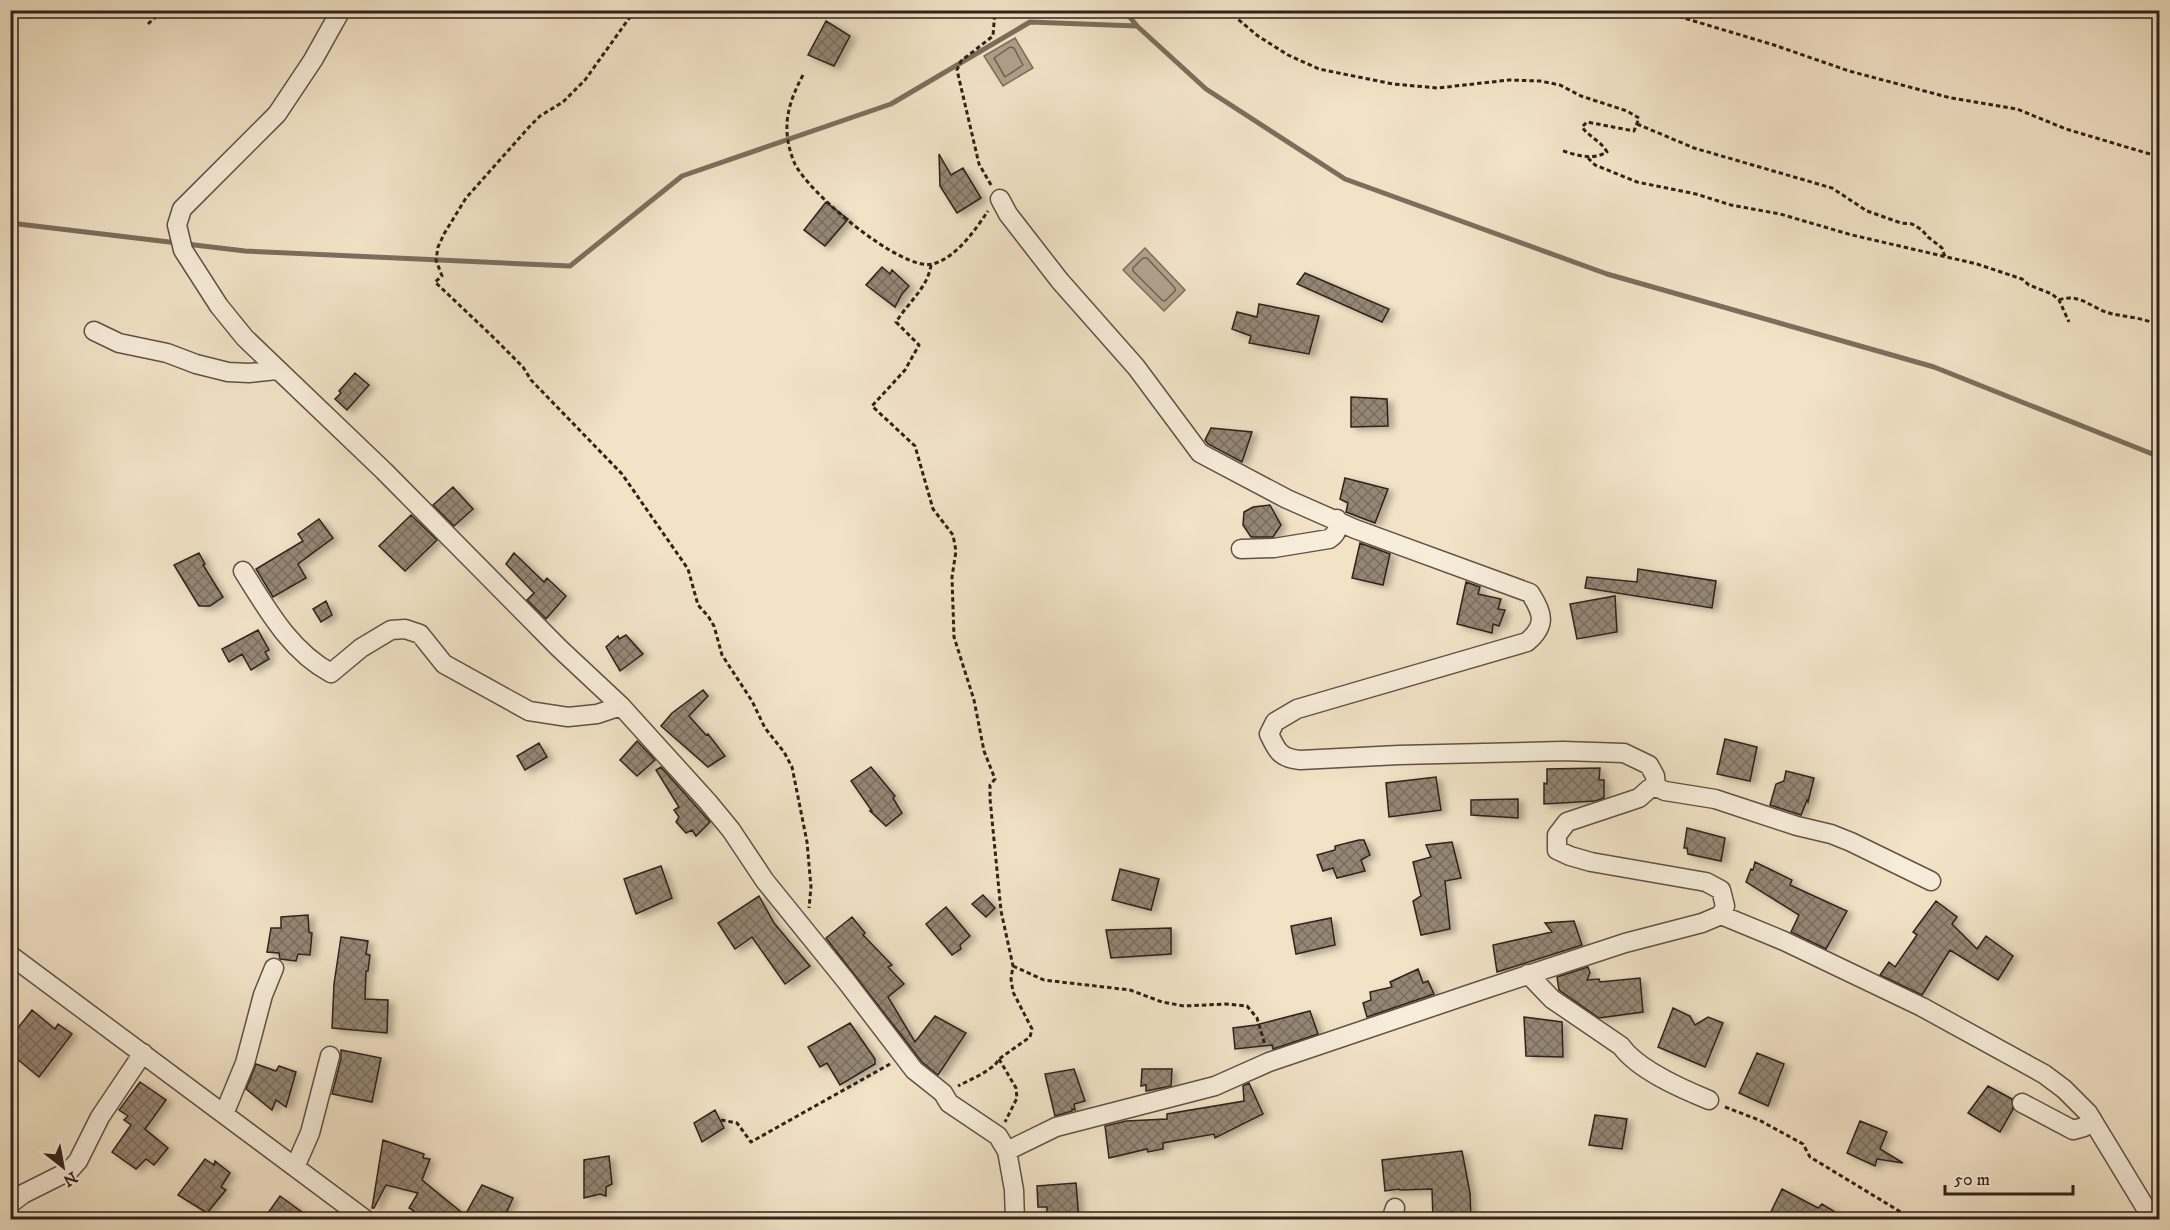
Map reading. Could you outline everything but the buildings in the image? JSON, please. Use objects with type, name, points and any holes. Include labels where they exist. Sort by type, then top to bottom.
[{"type":"street","points":[[340,10],[312,60],[277,114],[182,209],[177,225],[183,250],[219,306],[245,338],[384,471],[559,648],[621,706],[708,802],[731,830],[765,881],[914,1070],[943,1093],[949,1103],[998,1136],[1005,1146],[1014,1190],[1015,1220]]},
{"type":"street","points":[[1000,199],[1008,214],[1060,281],[1136,366],[1200,453],[1287,499],[1337,519],[1355,529],[1530,593],[1541,610],[1541,622],[1535,635],[1527,642],[1297,709],[1275,722],[1269,734],[1279,753],[1288,759],[1300,760],[1563,751],[1624,753],[1648,765],[1655,776],[1656,788]]},
{"type":"street","points":[[94,331],[119,344],[167,353],[196,364],[228,372],[249,373],[277,370]]},
{"type":"street","points":[[1241,549],[1274,548],[1329,539],[1335,535],[1338,526],[1337,519]]},
{"type":"street","points":[[243,571],[294,644],[318,666],[331,673],[362,648],[391,630],[405,628],[420,634],[444,664],[529,711],[568,717],[597,714],[621,706]]},
{"type":"street","points":[[1005,1146],[1056,1127],[1215,1086],[1269,1062],[1528,974],[1625,942],[1702,923],[1721,915],[1725,906],[1721,890],[1706,882],[1591,862],[1557,850],[1557,835],[1567,822],[1638,798],[1649,789],[1656,788],[1715,799],[1831,834],[1931,881]]},
{"type":"street","points":[[1721,915],[1784,941],[1901,997],[2044,1074],[2064,1089],[2092,1119],[2153,1220]]},
{"type":"street","points":[[10,955],[366,1220]]},
{"type":"street","points":[[225,1114],[245,1063],[263,995],[274,968]]},
{"type":"street","points":[[1528,974],[1552,999],[1622,1046],[1628,1055],[1676,1087],[1709,1100]]},
{"type":"street","points":[[10,1204],[23,1194],[69,1171],[78,1161],[100,1118],[143,1053]]},
{"type":"street","points":[[295,1167],[310,1133],[330,1056]]},
{"type":"street","points":[[2022,1103],[2073,1130],[2084,1127],[2092,1119]]},
{"type":"path","points":[[147,24],[163,10]]},
{"type":"path","points":[[635,10],[585,80],[563,102],[540,116],[466,198],[438,247],[436,260],[442,276],[435,282],[492,335],[501,348],[523,368],[531,380],[622,474],[688,569],[698,605],[708,615],[714,626],[722,655],[753,702],[765,728],[784,752],[792,767],[807,842],[811,887],[807,933]]},
{"type":"path","points":[[802,75],[790,101],[786,125],[791,152],[799,172],[839,213],[870,238],[899,255],[915,262],[931,265],[951,255],[973,232],[994,203],[1000,199],[979,164],[957,70],[961,62],[993,36],[995,10]]},
{"type":"path","points":[[1227,10],[1258,36],[1288,55],[1319,69],[1393,84],[1438,88],[1509,81],[1540,81],[1560,85],[1581,96],[1627,111],[1639,118],[1634,131],[1587,122],[1582,127],[1586,133],[1603,144],[1607,152],[1599,156],[1588,158],[1560,150]]},
{"type":"path","points":[[1657,10],[1774,45],[1849,71],[1951,98],[2017,109],[2066,129],[2160,157]]},
{"type":"path","points":[[1636,124],[1694,148],[1832,188],[1868,211],[1901,223],[1912,224],[1922,230],[1942,248],[1945,257]]},
{"type":"path","points":[[1588,158],[1595,165],[1637,182],[1696,194],[1731,205],[1780,214],[1822,227],[1977,264],[2022,279],[2059,300],[2068,322]]},
{"type":"path","points":[[931,265],[929,275],[921,290],[896,322],[919,345],[905,370],[872,406],[915,446],[933,509],[953,535],[956,551],[952,577],[954,637],[974,700],[984,751],[995,779],[990,785],[990,799],[1001,911],[1012,966],[1011,980],[1013,992],[1032,1029],[1029,1037],[981,1074],[943,1093]]},
{"type":"path","points":[[2059,300],[2067,297],[2086,301],[2111,314],[2136,318],[2160,326]]},
{"type":"path","points":[[1012,966],[1044,980],[1130,990],[1162,1002],[1184,1006],[1226,1004],[1247,1006],[1260,1025],[1269,1062]]},
{"type":"path","points":[[721,1120],[737,1123],[751,1142],[903,1057]]},
{"type":"path","points":[[999,1059],[1016,1088],[1017,1098],[1006,1120],[1005,1146]]},
{"type":"path","points":[[1709,1100],[1759,1120],[1803,1144],[1810,1157],[1904,1214],[1921,1220]]},
{"type":"water","points":[[1015,38],[1033,68],[1003,86],[984,56]]},
{"type":"water","points":[[1145,248],[1185,290],[1164,311],[1123,270]]},
{"type":"waterway","points":[[1124,10],[1137,26],[1206,89],[1345,179],[1607,274],[1934,367],[2160,457]]},
{"type":"waterway","points":[[10,223],[245,251],[570,266],[682,176],[891,104],[1030,22],[1137,26]]}]
